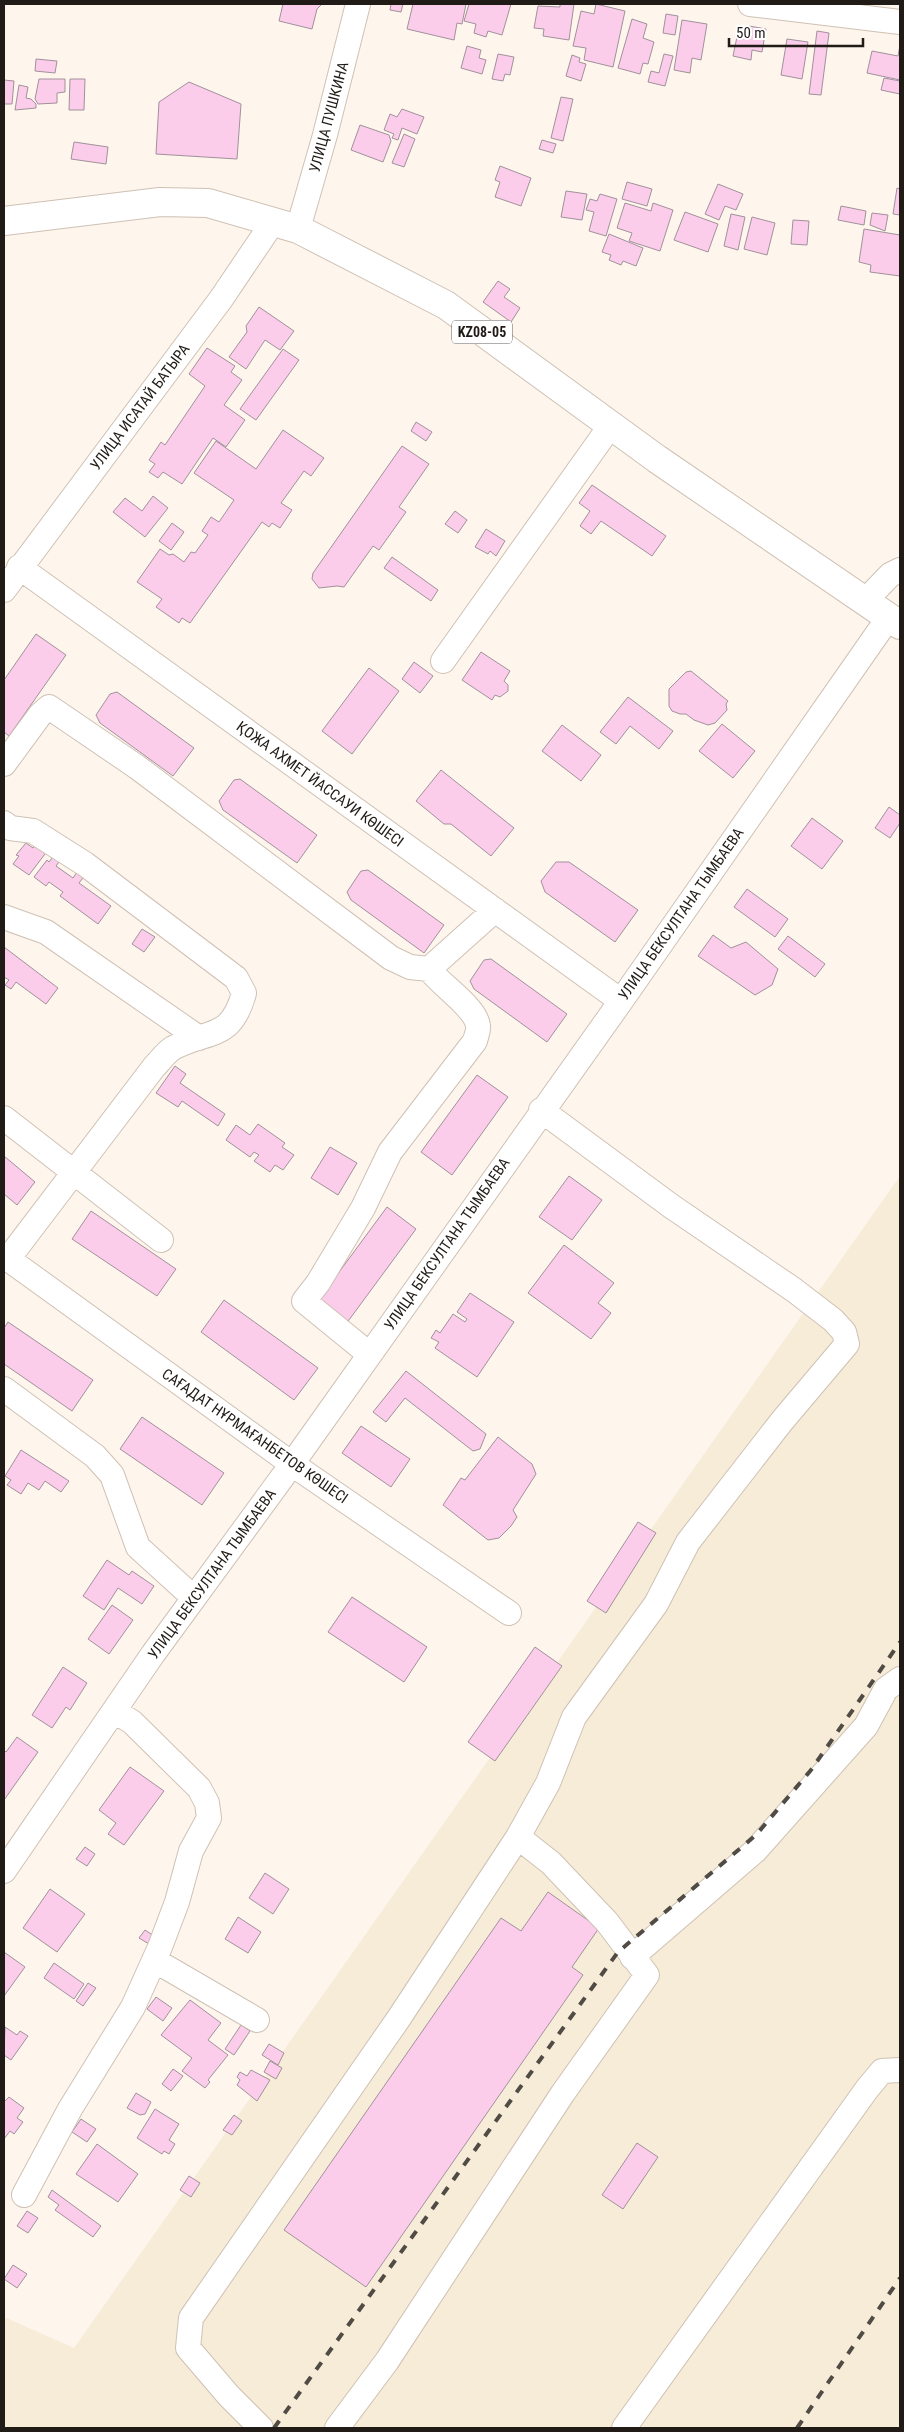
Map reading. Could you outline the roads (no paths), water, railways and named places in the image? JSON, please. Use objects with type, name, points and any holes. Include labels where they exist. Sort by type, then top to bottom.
[{"type":"main road","name":"KZ08-05","points":[[4,221],[160,202],[208,203],[286,225],[446,305],[611,425],[895,621]]},
{"type":"street","name":"УЛИЦА ПУШКИНА","points":[[286,225],[325,135],[358,4]]},
{"type":"street","points":[[750,4],[900,22]]},
{"type":"street","name":"УЛИЦА ИСАТАЙ БАТЫРА","points":[[10,576],[221,299],[286,225]]},
{"type":"street","points":[[443,661],[611,425]]},
{"type":"street","points":[[865,601],[890,575],[900,570]]},
{"type":"street","name":"ҚОЖА АХМЕТ ЙАССАУИ КӨШЕСІ","points":[[10,576],[495,910],[621,1001]]},
{"type":"street","name":"УЛИЦА БЕКСУЛТАНА ТЫМБАЕВА","points":[[4,1871],[114,1711],[292,1464],[541,1110],[895,621]]},
{"type":"street","points":[[4,764],[40,715],[49,707],[137,767],[391,958],[410,967],[429,969],[495,910]]},
{"type":"street","points":[[4,823],[10,828],[33,831],[85,864],[236,978],[244,992],[240,1008],[232,1020],[218,1033],[171,1049],[125,1104],[75,1173],[6,1257]]},
{"type":"street","points":[[4,917],[46,932],[199,1038]]},
{"type":"street","points":[[369,1354],[304,1301],[318,1284],[363,1208],[390,1152],[475,1041],[479,1027],[476,1019],[464,1004],[437,980],[429,969]]},
{"type":"street","points":[[261,2428],[229,2396],[188,2348],[191,2318],[399,2018],[518,1837],[548,1783],[574,1718],[656,1604],[688,1542],[782,1421],[847,1344],[844,1332],[833,1320],[794,1290],[671,1206],[541,1110]]},
{"type":"street","points":[[4,1118],[161,1240]]},
{"type":"street","name":"САҒАДАТ НҰРМАҒАНБЕТОВ КӨШЕСІ","points":[[6,1257],[292,1464],[509,1613]]},
{"type":"street","points":[[4,1389],[95,1456],[112,1476],[138,1547],[194,1598]]},
{"type":"street","points":[[632,1956],[755,1851],[866,1726],[886,1689],[900,1679]]},
{"type":"street","points":[[24,2194],[70,2108],[132,2007],[154,1960],[177,1902],[191,1851],[209,1818],[207,1803],[199,1788],[132,1722],[114,1711]]},
{"type":"street","points":[[337,2428],[387,2360],[563,2093],[647,1975],[607,1922],[551,1863],[518,1837]]},
{"type":"street","points":[[154,1960],[257,2020]]},
{"type":"street","points":[[624,2428],[867,2089],[882,2071],[900,2070]]},
{"type":"railway","points":[[274,2428],[618,1952],[756,1835],[811,1770],[900,1642]]},
{"type":"railway","points":[[797,2428],[900,2278]]}]
